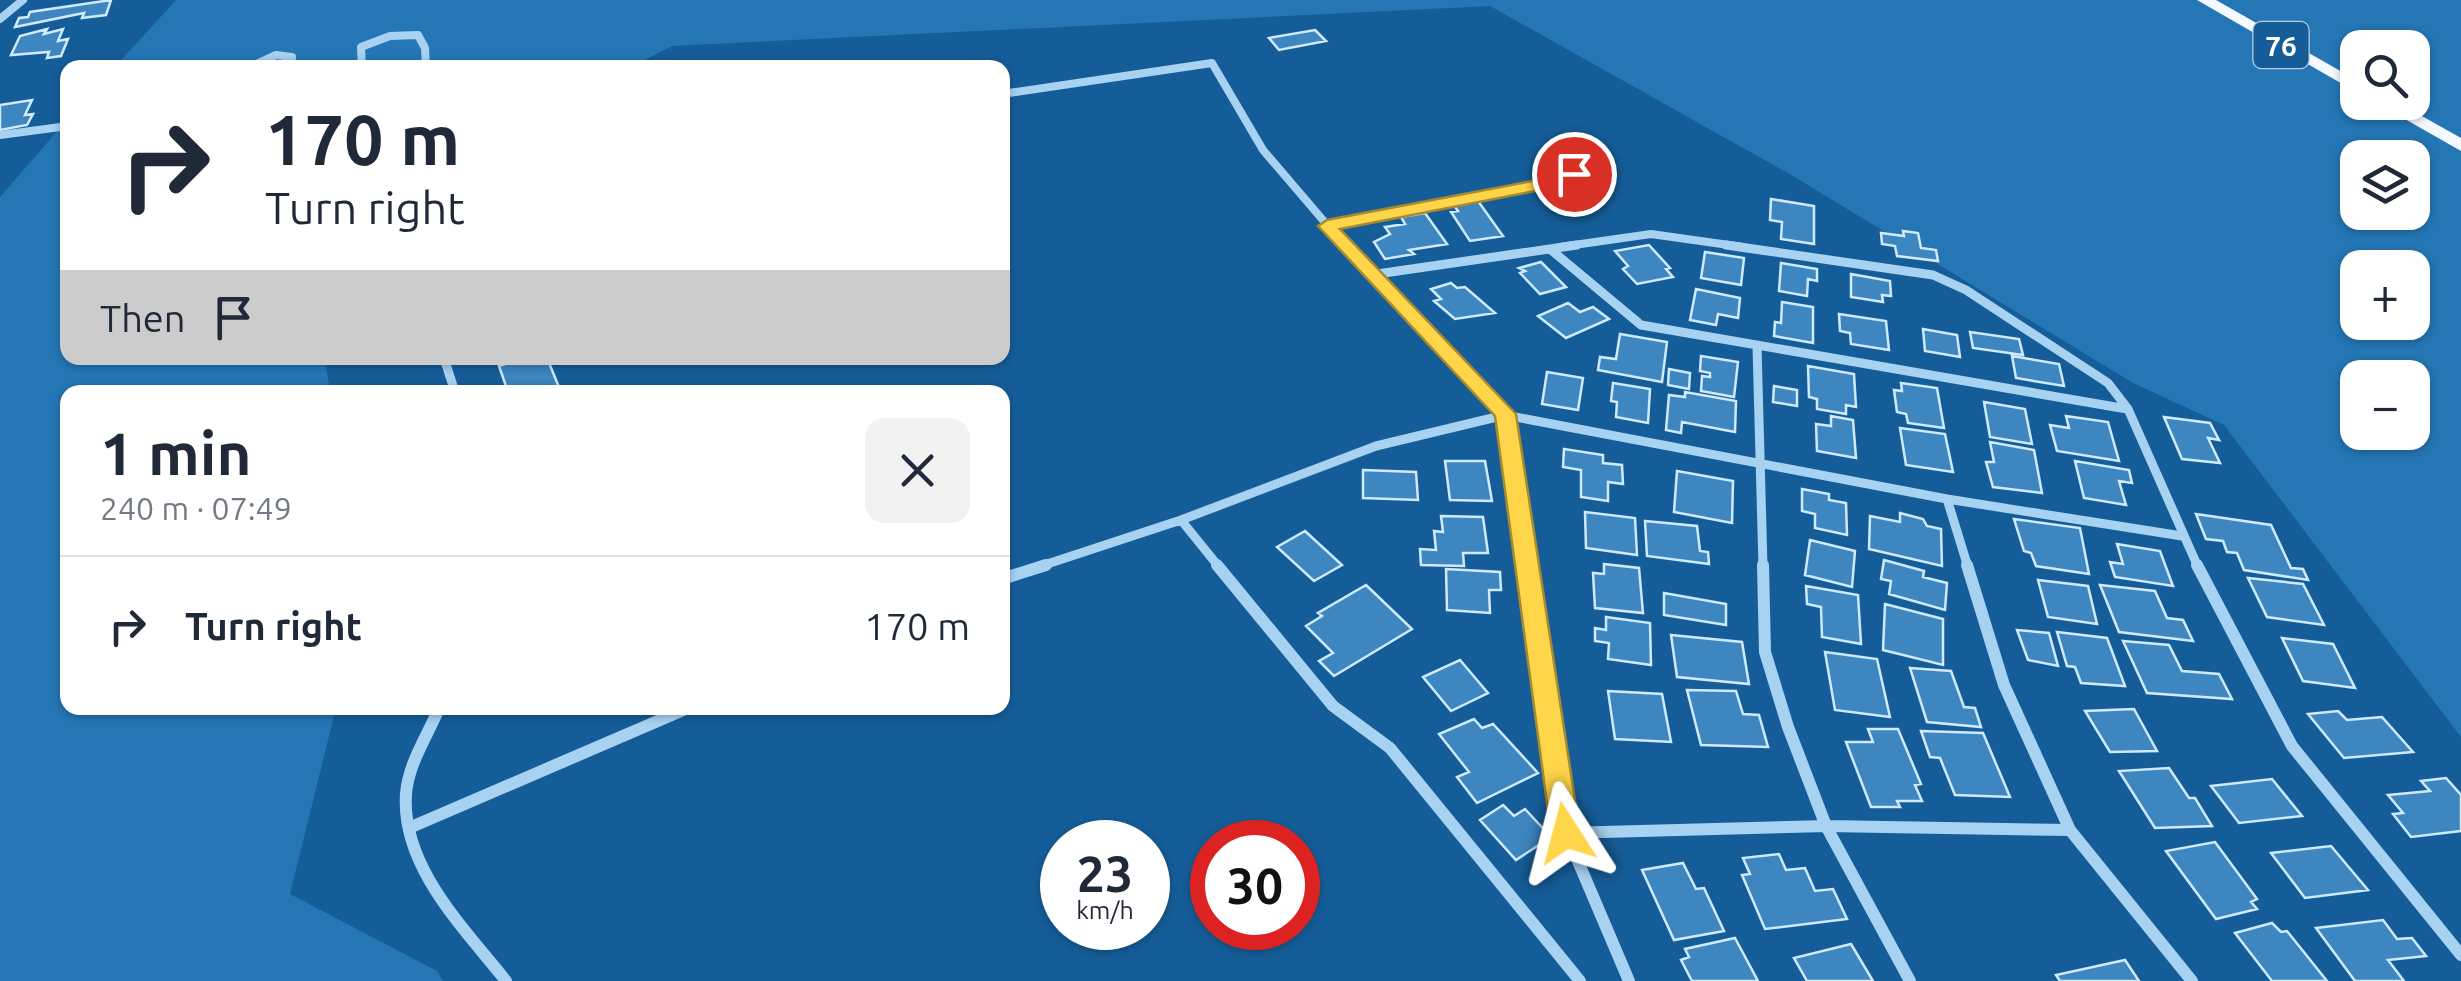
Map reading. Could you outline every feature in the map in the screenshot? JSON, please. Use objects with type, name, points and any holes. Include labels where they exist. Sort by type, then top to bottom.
[{"type":"main road","name":"76","points":[[2205,0],[2340,78]]},
{"type":"main road","points":[[2416,120],[2461,145]]},
{"type":"street","points":[[0,19],[23,0]]},
{"type":"street","points":[[362,60],[361,47],[390,36],[418,35],[426,60]]},
{"type":"street","points":[[264,60],[276,54],[292,60]]},
{"type":"street","points":[[1010,93],[1212,63],[1263,150],[1370,275],[1505,414],[1566,833],[1630,981]]},
{"type":"street","points":[[0,135],[60,127]]},
{"type":"street","points":[[1327,226],[1570,179],[1574,174],[1561,156]]},
{"type":"street","points":[[1370,275],[1650,234],[1934,275],[1966,290],[2108,384],[2128,409],[2182,536],[2292,746],[2461,955]]},
{"type":"street","points":[[1550,249],[1641,325],[2128,409]]},
{"type":"street","points":[[1756,346],[1765,652],[1788,728],[1826,826],[1910,981]]},
{"type":"street","points":[[1010,576],[1181,520],[1376,446],[1505,414],[1947,500],[2182,536]]},
{"type":"street","points":[[1947,500],[2004,686],[2070,830],[2192,981]]},
{"type":"street","points":[[1181,520],[1334,706],[1390,748],[1580,981]]},
{"type":"street","points":[[436,715],[406,793],[416,860],[506,981]]},
{"type":"street","points":[[409,828],[672,715]]},
{"type":"street","points":[[1566,833],[1826,826],[2070,830]]},
{"type":"shaded area","points":[[176,0],[2461,0],[2461,737],[2224,425],[2133,383],[1793,176],[1490,6],[672,46],[645,60],[121,60]]},
{"type":"shaded area","points":[[60,128],[60,365],[326,365],[329,385],[60,385],[60,715],[334,715],[290,894],[437,971],[443,981],[0,981],[0,197]]},
{"type":"building","points":[[111,0],[106,15],[82,18],[84,13],[15,27],[19,18],[28,17],[30,12]]},
{"type":"building","points":[[47,29],[44,34],[63,29],[58,41],[68,39],[61,56],[47,58],[49,52],[11,55],[20,36]]},
{"type":"building","points":[[1315,30],[1326,41],[1279,50],[1269,38]]},
{"type":"building","points":[[32,100],[25,115],[33,114],[27,125],[0,130],[0,105]]},
{"type":"building","points":[[1771,199],[1814,206],[1814,244],[1781,239],[1782,222],[1770,220]]},
{"type":"building","points":[[1478,201],[1503,236],[1470,241],[1451,212],[1458,211],[1453,204]]},
{"type":"building","points":[[1425,213],[1447,244],[1409,250],[1414,254],[1385,259],[1374,242],[1390,234],[1385,227],[1405,224],[1401,217]]},
{"type":"building","points":[[1903,231],[1918,233],[1921,248],[1936,250],[1938,261],[1897,256],[1895,246],[1882,244],[1881,233],[1904,236]]},
{"type":"building","points":[[1649,245],[1673,277],[1637,284],[1623,269],[1628,266],[1615,251]]},
{"type":"building","points":[[1705,252],[1744,258],[1741,285],[1701,278]]},
{"type":"building","points":[[1541,262],[1566,287],[1540,294],[1520,273],[1525,271],[1519,268]]},
{"type":"building","points":[[1781,263],[1817,269],[1817,281],[1808,279],[1807,296],[1779,291]]},
{"type":"building","points":[[1851,274],[1890,281],[1891,296],[1882,295],[1883,302],[1851,297]]},
{"type":"building","points":[[1451,283],[1457,288],[1465,287],[1495,313],[1455,319],[1434,301],[1441,299],[1431,289]]},
{"type":"building","points":[[1696,289],[1740,298],[1738,318],[1718,314],[1716,325],[1690,320]]},
{"type":"building","points":[[1782,302],[1813,307],[1813,343],[1774,336],[1775,322],[1781,323]]},
{"type":"building","points":[[1568,303],[1580,312],[1593,307],[1609,319],[1566,338],[1538,316]]},
{"type":"building","points":[[1839,314],[1886,321],[1889,350],[1851,344],[1850,333],[1840,331]]},
{"type":"building","points":[[1923,329],[1957,335],[1960,357],[1925,351]]},
{"type":"building","points":[[1970,332],[2019,339],[2023,355],[1973,348]]},
{"type":"building","points":[[1620,334],[1667,342],[1662,382],[1598,370],[1600,357],[1616,359]]},
{"type":"building","points":[[1701,356],[1738,362],[1734,397],[1701,391],[1702,376],[1710,377],[1710,373],[1700,371]]},
{"type":"building","points":[[2012,356],[2059,364],[2064,386],[2016,378]]},
{"type":"building","points":[[550,365],[558,385],[506,385],[499,366]]},
{"type":"building","points":[[1808,366],[1854,374],[1856,407],[1846,405],[1846,414],[1817,409],[1817,399],[1809,397]]},
{"type":"building","points":[[1669,369],[1690,373],[1689,389],[1668,385]]},
{"type":"building","points":[[1547,372],[1583,378],[1578,410],[1542,404]]},
{"type":"building","points":[[1613,383],[1650,389],[1648,423],[1616,417],[1617,402],[1611,401]]},
{"type":"building","points":[[1901,383],[1937,388],[1944,428],[1908,423],[1906,414],[1897,412],[1894,390],[1902,391]]},
{"type":"building","points":[[1774,386],[1797,390],[1797,406],[1773,402]]},
{"type":"building","points":[[1685,392],[1736,401],[1735,432],[1682,422],[1681,433],[1666,430],[1669,395],[1685,397]]},
{"type":"building","points":[[1984,402],[2025,409],[2032,444],[1990,437]]},
{"type":"building","points":[[1831,416],[1853,420],[1856,458],[1817,451],[1816,424],[1831,426]]},
{"type":"building","points":[[2066,416],[2108,422],[2119,461],[2057,451],[2050,425],[2069,428]]},
{"type":"building","points":[[2164,417],[2210,423],[2219,440],[2208,438],[2220,463],[2182,459]]},
{"type":"building","points":[[1900,428],[1945,434],[1953,472],[1906,465]]},
{"type":"building","points":[[1990,442],[2034,450],[2042,493],[1993,487],[1986,462],[1994,462]]},
{"type":"building","points":[[1564,449],[1603,455],[1603,463],[1622,465],[1623,484],[1608,482],[1608,501],[1581,497],[1581,470],[1563,467]]},
{"type":"building","points":[[1445,461],[1485,461],[1492,501],[1450,500]]},
{"type":"building","points":[[2075,461],[2129,470],[2132,483],[2119,481],[2126,505],[2084,498]]},
{"type":"building","points":[[1363,470],[1416,472],[1418,500],[1363,498]]},
{"type":"building","points":[[1677,471],[1733,481],[1732,523],[1674,512]]},
{"type":"building","points":[[1802,489],[1829,494],[1829,500],[1846,503],[1847,535],[1815,528],[1815,514],[1802,511]]},
{"type":"building","points":[[1585,512],[1635,518],[1637,555],[1586,548]]},
{"type":"building","points":[[1900,513],[1941,529],[1942,566],[1869,549],[1870,516],[1900,522]]},
{"type":"building","points":[[2196,514],[2271,525],[2291,568],[2303,569],[2308,580],[2244,570],[2237,553],[2227,552],[2223,541],[2206,539]]},
{"type":"building","points":[[1441,516],[1483,517],[1488,553],[1463,553],[1464,566],[1421,565],[1420,549],[1436,550],[1434,531],[1443,532]]},
{"type":"building","points":[[2014,519],[2080,528],[2089,574],[2036,566],[2031,553],[2024,551]]},
{"type":"building","points":[[1645,521],[1697,526],[1700,551],[1708,552],[1709,564],[1647,556]]},
{"type":"building","points":[[1305,531],[1342,565],[1314,581],[1277,547]]},
{"type":"building","points":[[1810,540],[1855,551],[1852,587],[1805,575]]},
{"type":"building","points":[[2117,544],[2160,551],[2173,586],[2115,577],[2110,562],[2123,564]]},
{"type":"building","points":[[1884,560],[1924,571],[1923,577],[1947,583],[1945,610],[1889,594],[1891,581],[1881,579]]},
{"type":"building","points":[[1604,564],[1639,568],[1643,613],[1595,608],[1593,573],[1604,574]]},
{"type":"building","points":[[1446,569],[1500,572],[1501,590],[1489,590],[1490,613],[1447,610]]},
{"type":"building","points":[[2248,578],[2303,584],[2324,625],[2267,617]]},
{"type":"building","points":[[2038,580],[2088,586],[2097,624],[2048,617]]},
{"type":"building","points":[[1366,585],[1412,629],[1334,676],[1319,661],[1333,653],[1306,626],[1322,616],[1318,613]]},
{"type":"building","points":[[2100,585],[2155,591],[2167,618],[2183,620],[2193,641],[2119,632]]},
{"type":"building","points":[[1806,586],[1858,595],[1861,644],[1822,637],[1821,607],[1807,604]]},
{"type":"building","points":[[1664,593],[1726,604],[1726,625],[1664,615]]},
{"type":"building","points":[[1885,604],[1943,619],[1943,665],[1883,650]]},
{"type":"building","points":[[1606,617],[1650,623],[1651,665],[1608,659],[1609,643],[1595,641],[1595,628],[1606,630]]},
{"type":"building","points":[[2017,630],[2049,633],[2058,666],[2028,660]]},
{"type":"building","points":[[2057,632],[2107,638],[2125,686],[2081,683],[2075,667],[2067,666]]},
{"type":"building","points":[[1671,635],[1742,642],[1749,684],[1677,677]]},
{"type":"building","points":[[2282,638],[2333,644],[2355,688],[2303,681]]},
{"type":"building","points":[[2123,641],[2169,645],[2182,671],[2219,674],[2232,699],[2147,693]]},
{"type":"building","points":[[1825,652],[1877,659],[1890,717],[1835,710]]},
{"type":"building","points":[[1460,660],[1488,693],[1451,711],[1423,677]]},
{"type":"building","points":[[1910,668],[1951,671],[1964,707],[1975,708],[1981,727],[1927,722]]},
{"type":"building","points":[[1687,690],[1736,691],[1743,714],[1759,715],[1768,747],[1701,745]]},
{"type":"building","points":[[1608,691],[1662,694],[1671,742],[1615,739]]},
{"type":"building","points":[[2134,709],[2157,751],[2110,752],[2085,711]]},
{"type":"building","points":[[2338,711],[2347,720],[2382,717],[2413,752],[2344,758],[2308,714]]},
{"type":"building","points":[[1474,719],[1482,728],[1493,724],[1538,773],[1477,803],[1457,777],[1469,772],[1439,734]]},
{"type":"building","points":[[1868,729],[1898,729],[1921,784],[1915,785],[1922,801],[1897,801],[1900,807],[1871,807],[1846,742],[1873,742]]},
{"type":"building","points":[[1921,731],[1983,733],[2010,797],[1955,795],[1940,758],[1930,757]]},
{"type":"building","points":[[2169,768],[2189,798],[2195,798],[2212,826],[2155,828],[2119,771]]},
{"type":"building","points":[[2446,778],[2461,795],[2461,831],[2411,837],[2393,814],[2403,813],[2388,795],[2430,791],[2421,781]]},
{"type":"building","points":[[2272,779],[2302,816],[2239,823],[2211,786]]},
{"type":"building","points":[[1503,805],[1514,816],[1525,809],[1551,837],[1516,860],[1480,820]]},
{"type":"building","points":[[2215,842],[2257,899],[2251,902],[2257,909],[2216,919],[2166,851]]},
{"type":"building","points":[[2331,846],[2368,890],[2305,898],[2271,853]]},
{"type":"building","points":[[1779,854],[1786,870],[1805,868],[1815,891],[1833,889],[1847,919],[1765,929],[1742,875],[1750,874],[1743,858]]},
{"type":"building","points":[[1683,863],[1696,889],[1704,888],[1724,931],[1674,940],[1642,870]]},
{"type":"building","points":[[2383,920],[2397,939],[2412,938],[2426,956],[2388,960],[2404,981],[2355,981],[2316,928]]},
{"type":"building","points":[[2272,923],[2281,932],[2287,931],[2327,981],[2272,981],[2235,933]]},
{"type":"building","points":[[1735,938],[1758,981],[1692,981],[1681,960],[1689,957],[1685,949]]},
{"type":"building","points":[[1851,944],[1873,981],[1807,981],[1794,958]]},
{"type":"building","points":[[2125,960],[2139,981],[2060,981],[2056,975]]},
{"type":"route","points":[[1566,833],[1505,414],[1327,226],[1570,179],[1574,174]]}]
